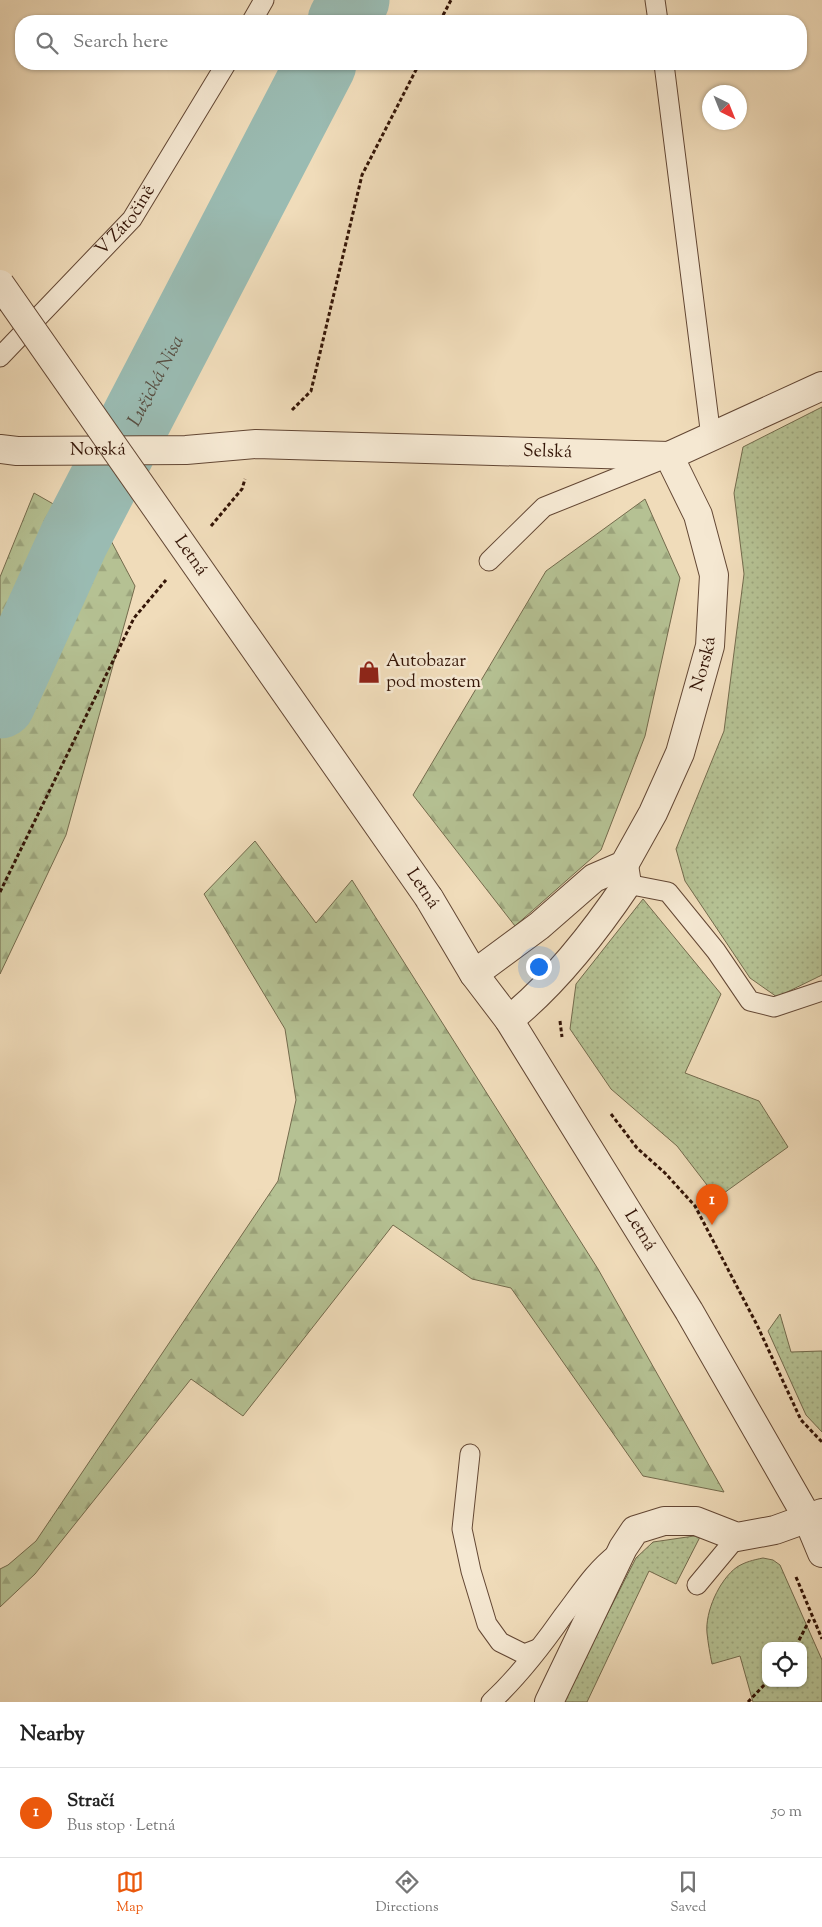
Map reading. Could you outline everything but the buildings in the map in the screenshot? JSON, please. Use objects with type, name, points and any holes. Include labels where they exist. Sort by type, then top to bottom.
[{"type":"street","name":"Letná","points":[[0,284],[429,898],[474,974],[509,1020],[814,1515],[822,1553]]},
{"type":"street","name":"Selská","points":[[256,444],[669,456],[822,386]]},
{"type":"street","name":"Norská","points":[[9,450],[186,450],[256,444]]},
{"type":"street","name":"Norská","points":[[509,1020],[530,1003],[555,976],[608,912],[680,752],[710,646],[714,575],[698,515],[669,456]]},
{"type":"street","points":[[474,974],[539,926],[594,878],[626,875]]},
{"type":"street","points":[[549,1702],[623,1548],[635,1530],[664,1521],[696,1522],[737,1537],[775,1530],[814,1515]]},
{"type":"lane","points":[[255,15],[264,0]]},
{"type":"lane","points":[[656,0],[657,15]]},
{"type":"lane","name":"V Zátočině","points":[[0,357],[132,219],[222,70]]},
{"type":"lane","points":[[665,70],[711,437]]},
{"type":"lane","points":[[489,561],[544,507],[669,456]]},
{"type":"lane","points":[[626,875],[668,892],[710,944],[750,1001],[774,1007],[822,991]]},
{"type":"lane","points":[[470,1454],[462,1529],[470,1571],[487,1624],[500,1642],[524,1654],[537,1649]]},
{"type":"lane","points":[[698,1585],[737,1537]]},
{"type":"lane","points":[[491,1702],[507,1688],[600,1567],[623,1548]]},
{"type":"path","points":[[443,15],[451,0]]},
{"type":"path","points":[[210,527],[242,489],[256,444],[311,391],[362,175],[416,70]]},
{"type":"path","points":[[0,892],[134,618],[172,572]]},
{"type":"path","points":[[555,976],[562,1037],[566,1045]]},
{"type":"path","points":[[607,1109],[637,1148],[665,1173],[695,1206],[757,1325],[801,1420],[822,1442]]},
{"type":"path","points":[[795,1575],[822,1639]]},
{"type":"path","points":[[798,1642],[812,1616]]},
{"type":"path","points":[[748,1702],[762,1687]]},
{"type":"green space","points":[[822,407],[822,975],[777,997],[750,978],[685,881],[676,849],[724,731],[744,574],[734,493],[743,447]]},
{"type":"green space","points":[[34,493],[108,535],[135,586],[66,835],[0,974],[0,577]]},
{"type":"green space","points":[[645,499],[680,578],[645,736],[601,850],[515,926],[413,795],[546,571]]},
{"type":"green space","points":[[255,841],[316,923],[352,880],[598,1269],[724,1492],[643,1476],[511,1288],[472,1279],[393,1225],[243,1416],[191,1379],[35,1574],[0,1607],[0,1569],[8,1565],[36,1541],[278,1181],[296,1100],[285,1029],[204,894]]},
{"type":"green space","points":[[643,899],[721,994],[685,1073],[759,1101],[788,1147],[717,1198],[677,1146],[611,1089],[570,1029],[576,984]]},
{"type":"green space","points":[[780,1314],[791,1352],[822,1351],[822,1432],[806,1415],[768,1331]]},
{"type":"green space","points":[[701,1535],[676,1584],[649,1571],[587,1702],[562,1702],[636,1558],[653,1542]]},
{"type":"green space","points":[[763,1558],[773,1560],[780,1565],[822,1660],[822,1702],[753,1702],[740,1656],[712,1664],[707,1637],[707,1625],[714,1597],[730,1573],[746,1562]]},
{"type":"waterway","name":"Lužická Nisa","points":[[346,15],[354,0]]},
{"type":"waterway","name":"Lužická Nisa","points":[[0,703],[74,539],[318,70]]},
{"type":"place","name":"Autobazar pod mostem","points":[[369,672]]},
{"type":"place","name":"Stračí","points":[[712,1225]]}]
